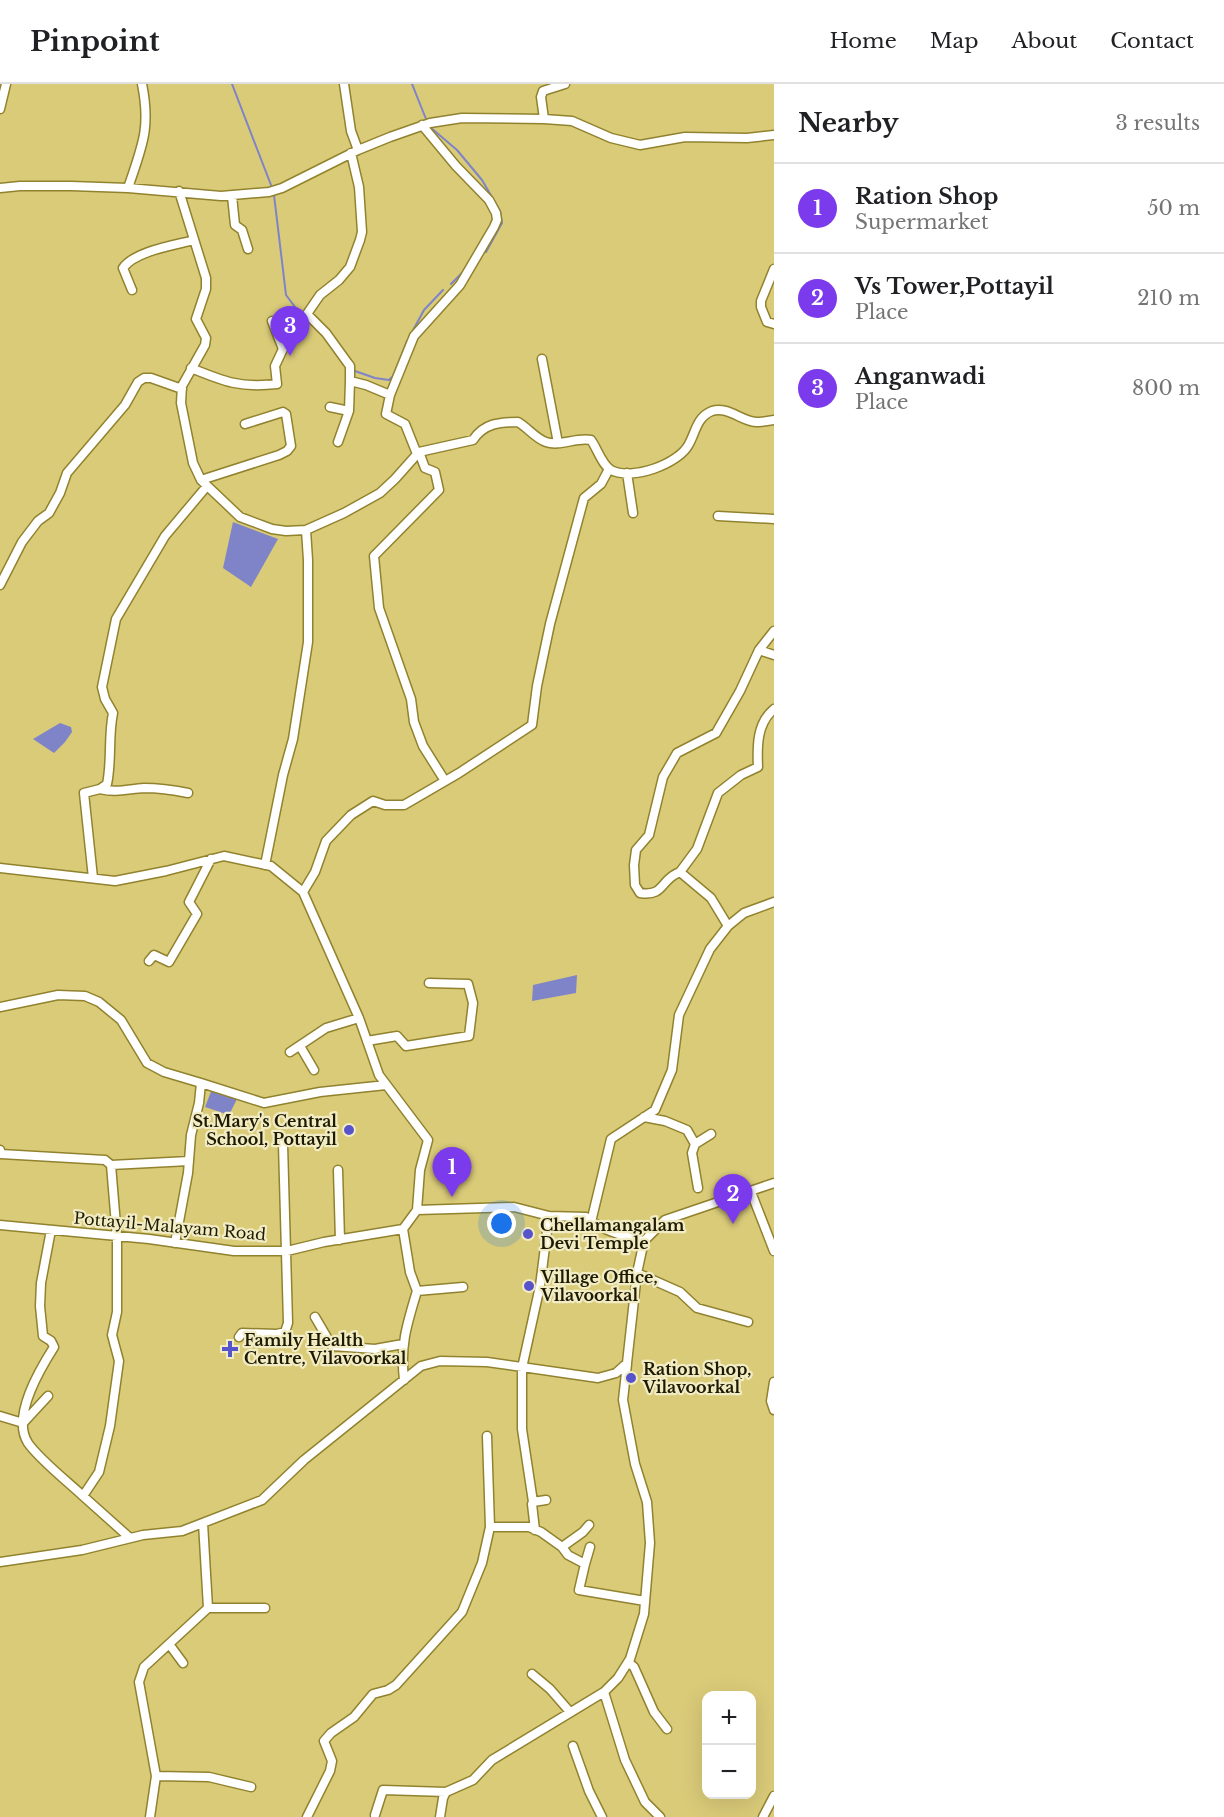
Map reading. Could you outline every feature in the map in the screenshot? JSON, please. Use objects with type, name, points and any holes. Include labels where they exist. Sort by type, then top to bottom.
[{"type":"street","points":[[0,109],[6,84]]},
{"type":"street","points":[[128,188],[146,134],[147,108],[142,84]]},
{"type":"street","points":[[191,368],[228,383],[248,386],[277,384],[275,366],[283,349],[320,295],[339,280],[350,267],[362,232],[359,187],[344,84]]},
{"type":"street","points":[[544,118],[541,102],[543,91],[565,84]]},
{"type":"street","points":[[0,188],[46,186],[128,188],[232,196],[269,192],[282,188],[354,152],[422,125],[462,118],[544,118],[581,124],[611,138],[640,145],[685,137],[747,138],[774,135]]},
{"type":"street","points":[[422,125],[456,166],[489,200],[497,220],[460,285],[414,336],[390,395],[386,414],[405,424],[425,468],[435,472],[439,490],[374,556],[379,608],[411,699],[414,722],[423,746],[445,781]]},
{"type":"street","points":[[179,192],[206,278],[206,289],[196,319],[206,338],[205,345],[182,389],[181,403],[193,463],[204,483],[240,517],[272,529],[306,530],[380,494],[418,453],[473,440],[489,424],[518,422],[543,441],[558,442],[584,438],[591,440],[609,469],[627,473],[649,471],[676,457],[688,446],[699,421],[714,410],[726,411],[754,422],[774,420]]},
{"type":"street","points":[[232,196],[235,225],[242,231],[248,249]]},
{"type":"street","points":[[132,290],[123,268],[125,264],[147,252],[194,240]]},
{"type":"street","points":[[774,269],[761,301],[761,307],[767,322],[774,324]]},
{"type":"street","points":[[305,316],[326,333],[350,366],[349,411],[338,442]]},
{"type":"street","points":[[272,321],[283,349]]},
{"type":"street","points":[[542,359],[558,442]]},
{"type":"street","points":[[0,585],[22,542],[38,521],[49,513],[55,503],[67,473],[125,405],[138,382],[144,378],[151,378],[182,389]]},
{"type":"street","points":[[350,381],[390,395]]},
{"type":"street","points":[[330,407],[349,411]]},
{"type":"street","points":[[93,878],[84,793],[100,789],[107,784],[110,773],[110,729],[113,713],[105,699],[102,687],[116,619],[165,536],[204,483],[279,455],[291,446],[286,414],[283,412],[246,424]]},
{"type":"street","points":[[303,892],[315,872],[326,841],[351,815],[373,801],[384,805],[404,805],[532,725],[537,686],[550,624],[584,498],[601,484],[609,469]]},
{"type":"street","points":[[627,473],[633,513]]},
{"type":"street","points":[[718,516],[774,519]]},
{"type":"street","points":[[266,865],[283,775],[293,739],[309,642],[306,530]]},
{"type":"street","points":[[774,631],[759,650],[740,691],[716,733],[677,753],[663,777],[649,835],[636,850],[635,885],[640,893],[651,895],[674,874],[680,872],[697,849],[718,793],[741,775],[758,767],[757,739],[769,713],[774,709]]},
{"type":"street","points":[[759,650],[774,655]]},
{"type":"street","points":[[100,789],[112,793],[142,788],[163,788],[188,793]]},
{"type":"street","points":[[0,868],[116,881],[224,856],[271,866],[303,892],[359,1018],[379,1075],[428,1140],[420,1170],[417,1210],[403,1229],[410,1272],[417,1291],[403,1344],[404,1380]]},
{"type":"street","points":[[149,961],[154,955],[169,962],[197,914],[189,902],[211,859]]},
{"type":"street","points":[[680,872],[711,898],[728,926]]},
{"type":"street","points":[[591,1222],[611,1139],[655,1110],[672,1070],[679,1015],[710,949],[728,926],[744,913],[774,902]]},
{"type":"street","points":[[367,1041],[397,1036],[406,1046],[469,1036],[473,1003],[468,984],[429,983]]},
{"type":"street","points":[[0,1006],[58,995],[85,996],[99,1002],[121,1020],[147,1063],[164,1072],[264,1103],[320,1092],[386,1084]]},
{"type":"street","points":[[290,1052],[326,1028],[359,1018]]},
{"type":"street","points":[[300,1046],[314,1070]]},
{"type":"street","points":[[175,1243],[201,1083]]},
{"type":"street","points":[[644,1117],[665,1121],[687,1130],[695,1144]]},
{"type":"street","points":[[698,1188],[692,1153],[695,1144],[711,1134]]},
{"type":"street","points":[[239,1337],[242,1333],[277,1334],[285,1332],[288,1323],[283,1144]]},
{"type":"street","points":[[0,1150],[1,1154],[105,1160],[111,1165],[189,1161]]},
{"type":"street","points":[[83,1496],[99,1472],[110,1426],[119,1361],[112,1335],[117,1312],[117,1237],[111,1165]]},
{"type":"street","points":[[338,1170],[340,1240]]},
{"type":"street","points":[[375,1815],[383,1790],[447,1792],[473,1780],[492,1760],[604,1692],[618,1678],[628,1662],[644,1614],[650,1543],[647,1502],[635,1464],[623,1400],[637,1273],[644,1241],[665,1220],[774,1183]]},
{"type":"street","points":[[751,1192],[774,1251]]},
{"type":"street","points":[[417,1210],[514,1207],[549,1216],[586,1217],[591,1222],[615,1233],[644,1241]]},
{"type":"street","points":[[535,1530],[522,1429],[522,1368],[540,1286],[549,1216]]},
{"type":"street","name":"Pottayil-Malayam Road","points":[[0,1225],[10,1224],[234,1251],[287,1251],[403,1229]]},
{"type":"street","points":[[51,1230],[41,1284],[40,1306],[44,1336],[51,1341],[54,1347],[30,1389],[23,1423],[27,1442],[130,1538]]},
{"type":"street","points":[[637,1273],[680,1292],[697,1308],[748,1322]]},
{"type":"street","points":[[417,1291],[463,1287]]},
{"type":"street","points":[[315,1317],[332,1346],[375,1349],[403,1344]]},
{"type":"street","points":[[0,1563],[82,1550],[130,1538],[182,1531],[262,1500],[304,1460],[421,1366],[440,1361],[487,1362],[598,1378],[616,1373],[627,1363]]},
{"type":"street","points":[[774,1382],[771,1401],[774,1410]]},
{"type":"street","points":[[23,1423],[48,1396]]},
{"type":"street","points":[[0,1416],[23,1423]]},
{"type":"street","points":[[307,1817],[332,1761],[324,1741],[331,1733],[354,1717],[373,1694],[388,1690],[396,1684],[462,1612],[482,1563],[490,1527],[487,1436]]},
{"type":"street","points":[[533,1502],[546,1500]]},
{"type":"street","points":[[203,1523],[208,1608]]},
{"type":"street","points":[[562,1547],[589,1525]]},
{"type":"street","points":[[490,1527],[529,1527],[562,1547],[568,1555],[585,1564]]},
{"type":"street","points":[[590,1548],[579,1590],[645,1601]]},
{"type":"street","points":[[150,1817],[156,1776],[139,1682],[144,1667],[208,1608],[266,1608]]},
{"type":"street","points":[[169,1644],[183,1663]]},
{"type":"street","points":[[628,1662],[634,1667],[654,1712],[667,1729]]},
{"type":"street","points":[[532,1674],[550,1689],[570,1712]]},
{"type":"street","points":[[604,1692],[625,1760],[645,1802],[659,1817]]},
{"type":"street","points":[[573,1746],[589,1791],[602,1817]]},
{"type":"street","points":[[156,1776],[209,1777],[251,1787]]},
{"type":"street","points":[[440,1817],[443,1798],[447,1792]]},
{"type":"street","points":[[763,1817],[774,1796]]},
{"type":"water","points":[[233,522],[278,539],[251,587],[223,568]]},
{"type":"water","points":[[60,723],[71,727],[72,732],[54,753],[33,739]]},
{"type":"water","points":[[577,975],[576,993],[532,1001],[533,985]]},
{"type":"water","points":[[212,1089],[237,1099],[229,1115],[205,1107]]},
{"type":"waterway","points":[[232,84],[271,185]]},
{"type":"waterway","points":[[412,84],[426,119]]},
{"type":"waterway","points":[[430,127],[457,150],[482,180],[500,211],[502,223],[486,252]]},
{"type":"waterway","points":[[274,195],[286,295],[301,315]]},
{"type":"waterway","points":[[451,284],[462,273]]},
{"type":"waterway","points":[[411,334],[424,310],[443,290]]},
{"type":"waterway","points":[[352,370],[389,380],[393,376],[407,341]]},
{"type":"place","name":"Anganwadi","points":[[290,356]]},
{"type":"place","name":"St.Mary's Central School, Pottayil","points":[[349,1130]]},
{"type":"place","name":"Ration Shop","points":[[452,1197]]},
{"type":"place","name":"Vs Tower,Pottayil","points":[[733,1224]]},
{"type":"place","name":"Chellamangalam Devi Temple","points":[[528,1234]]},
{"type":"place","name":"Village Office, Vilavoorkal","points":[[529,1286]]},
{"type":"place","name":"Family Health Centre, Vilavoorkal","points":[[230,1349]]},
{"type":"place","name":"Ration Shop, Vilavoorkal","points":[[631,1378]]}]
